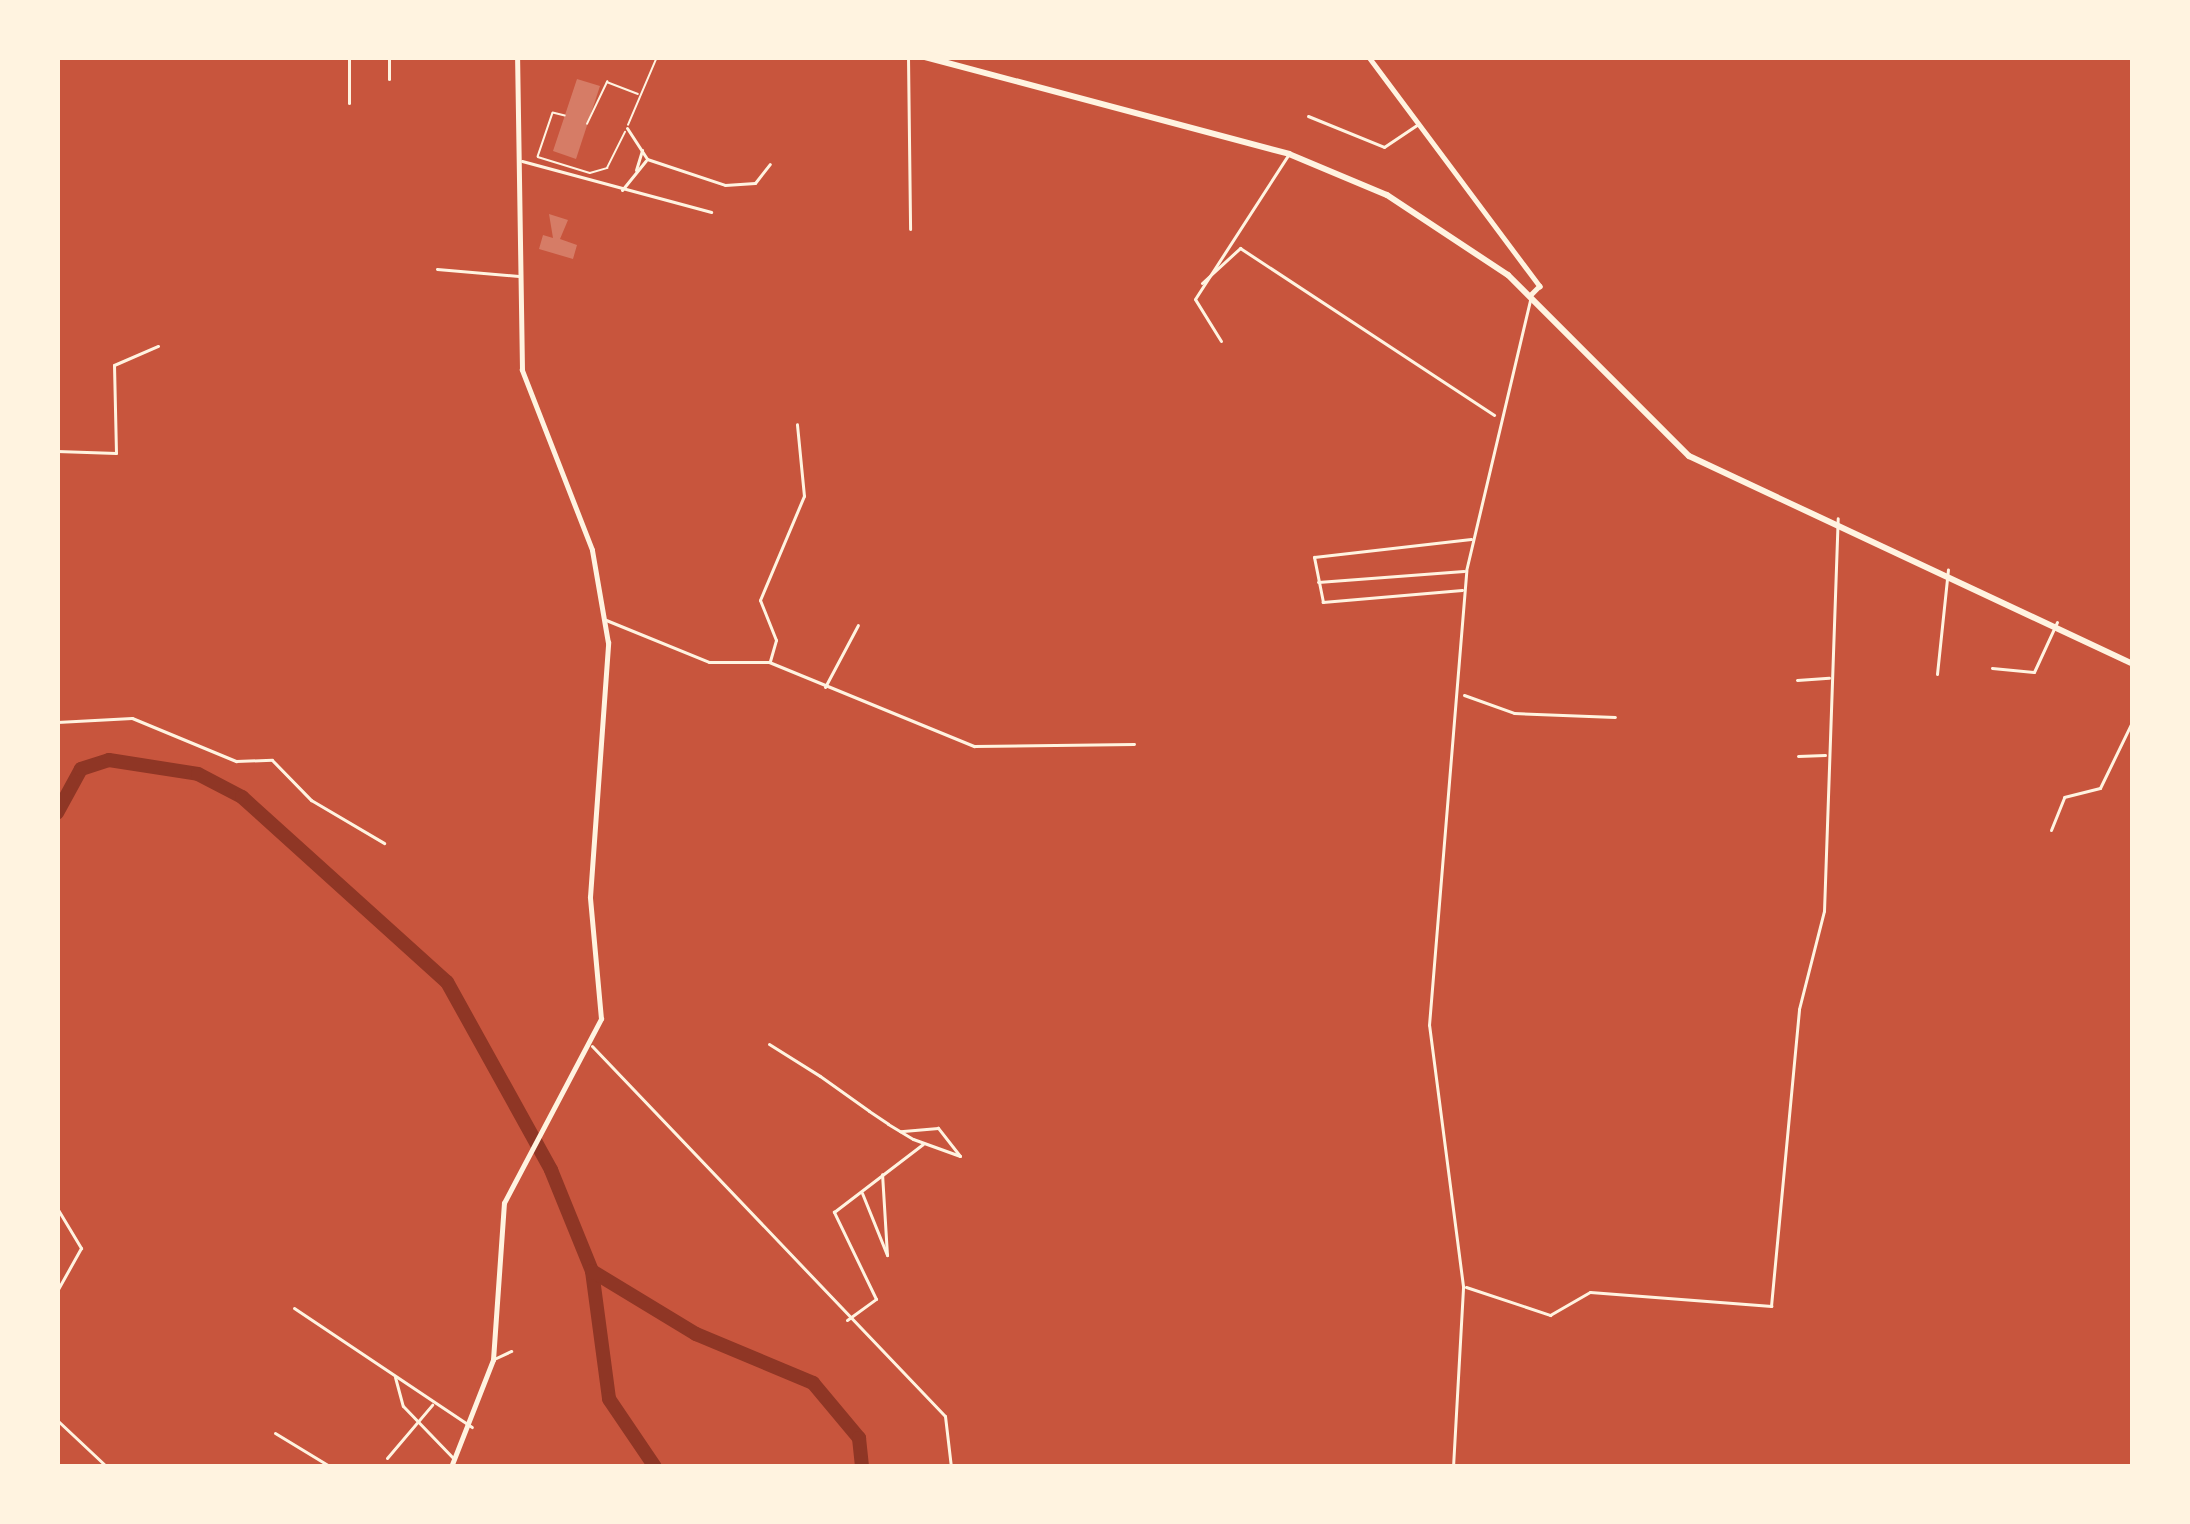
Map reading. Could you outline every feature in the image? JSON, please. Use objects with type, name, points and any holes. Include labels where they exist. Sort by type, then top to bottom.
[{"type":"highway","points":[[925,57],[1289,154],[1416,211],[1531,296],[1673,445],[1948,570],[2133,664]]},
{"type":"street","points":[[349,57],[350,103]]},
{"type":"street","points":[[389,57],[389,79]]},
{"type":"street","points":[[395,1377],[418,1421],[453,1464],[472,1427],[493,1360],[502,1214],[519,1171],[592,1046],[605,619],[592,550],[528,395],[517,57]]},
{"type":"street","points":[[908,57],[910,230]]},
{"type":"street","points":[[1369,57],[1540,286],[1531,296],[1495,415],[1466,571],[1463,694],[1429,1041],[1463,1286],[1453,1467]]},
{"type":"street","points":[[1308,116],[1384,147],[1418,124]]},
{"type":"street","points":[[627,128],[647,159],[734,185],[770,164]]},
{"type":"street","points":[[635,173],[642,148]]},
{"type":"street","points":[[1221,341],[1198,307],[1202,283],[1289,154]]},
{"type":"street","points":[[622,191],[647,159]]},
{"type":"street","points":[[521,161],[711,212]]},
{"type":"street","points":[[1202,283],[1240,248],[1495,415]]},
{"type":"street","points":[[437,268],[521,276]]},
{"type":"street","points":[[57,451],[118,452],[114,365],[158,346]]},
{"type":"street","points":[[769,662],[776,640],[760,601],[802,501],[797,424]]},
{"type":"street","points":[[1463,1286],[1550,1315],[1590,1292],[1771,1306],[1799,1009],[1821,952],[1838,518]]},
{"type":"street","points":[[1464,590],[1327,602],[1317,582],[1318,551],[1471,539]]},
{"type":"street","points":[[1937,674],[1948,570]]},
{"type":"street","points":[[1317,582],[1466,571]]},
{"type":"street","points":[[605,619],[709,662],[769,662],[823,688],[983,748],[1134,744]]},
{"type":"street","points":[[1992,668],[2034,672],[2056,622]]},
{"type":"street","points":[[823,688],[858,625]]},
{"type":"street","points":[[1797,680],[1831,678]]},
{"type":"street","points":[[1463,694],[1514,713],[1615,717]]},
{"type":"street","points":[[57,722],[132,718],[236,761],[272,760],[311,800],[384,843]]},
{"type":"street","points":[[2051,830],[2064,797],[2100,788],[2133,720]]},
{"type":"street","points":[[1798,756],[1826,755]]},
{"type":"street","points":[[769,1044],[900,1131],[923,1144],[960,1153],[935,1127],[900,1131]]},
{"type":"street","points":[[592,1046],[845,1321],[946,1416],[951,1467]]},
{"type":"street","points":[[845,1321],[876,1300],[832,1217],[881,1172],[923,1144]]},
{"type":"street","points":[[862,1193],[887,1255],[881,1172]]},
{"type":"street","points":[[57,1208],[81,1248],[57,1291]]},
{"type":"street","points":[[294,1308],[472,1427]]},
{"type":"street","points":[[493,1360],[512,1351]]},
{"type":"street","points":[[387,1458],[434,1402]]},
{"type":"street","points":[[57,1420],[107,1467]]},
{"type":"street","points":[[275,1433],[331,1467]]},
{"type":"lane","points":[[565,116],[553,112],[538,157],[590,173],[607,168],[657,57]]},
{"type":"lane","points":[[587,124],[607,82],[641,95]]},
{"type":"building","points":[[577,79],[600,86],[576,159],[553,151]]},
{"type":"building","points":[[549,214],[568,220],[560,239],[577,245],[573,259],[539,249],[543,235],[553,238]]},
{"type":"waterway","points":[[57,813],[81,769],[109,760],[198,774],[242,797],[447,982],[551,1170],[592,1271],[609,1399],[655,1467]]},
{"type":"waterway","points":[[592,1271],[696,1334],[813,1383],[859,1438],[862,1467]]}]
